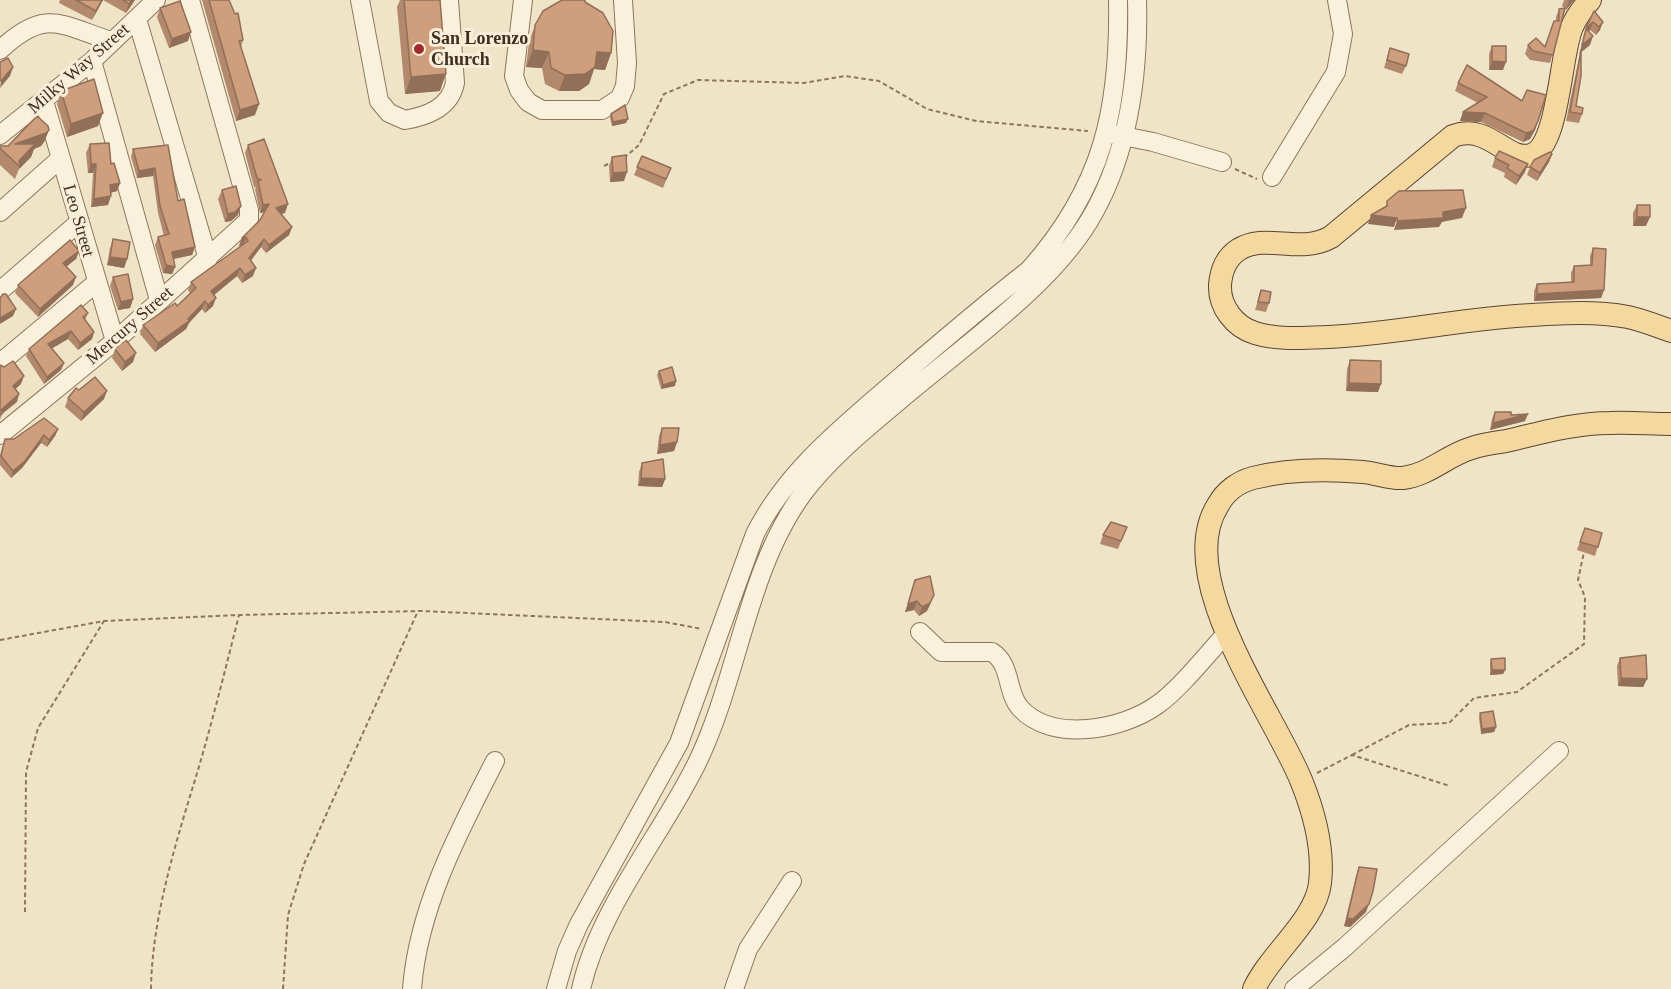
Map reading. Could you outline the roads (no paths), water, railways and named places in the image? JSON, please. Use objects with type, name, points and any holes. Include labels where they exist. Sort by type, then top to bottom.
[{"type":"main road","points":[[1590,0],[1572,26],[1561,65],[1549,137],[1537,152],[1526,156],[1477,133],[1453,136],[1331,237],[1317,245],[1265,243],[1238,250],[1222,271],[1220,290],[1222,301],[1240,326],[1256,333],[1273,336],[1305,338],[1356,335],[1530,315],[1599,313],[1629,317],[1671,331]]},
{"type":"main road","points":[[1254,989],[1271,961],[1303,920],[1319,890],[1319,841],[1301,781],[1227,633],[1211,585],[1206,548],[1208,527],[1220,500],[1233,487],[1250,478],[1327,470],[1400,478],[1417,476],[1472,448],[1532,434],[1600,423],[1671,424]]},
{"type":"street","name":"Milky Way Street","points":[[0,135],[92,61],[156,0]]},
{"type":"street","name":"Mercury Street","points":[[0,435],[115,341],[247,224],[249,210],[190,0]]},
{"type":"street","points":[[360,0],[379,101],[389,112],[405,120],[436,110],[454,92],[449,0]]},
{"type":"street","points":[[523,0],[514,76],[519,90],[528,102],[542,110],[602,110],[620,98],[625,86],[627,63],[623,0]]},
{"type":"street","points":[[581,989],[592,955],[625,887],[696,765],[712,729],[777,535],[805,490],[843,438],[987,302],[1029,270],[1050,246],[1086,189],[1100,158],[1106,133],[1115,75],[1118,0]]},
{"type":"street","points":[[556,989],[567,951],[579,924],[680,742],[766,512],[797,471],[1001,315],[1043,278],[1088,224],[1104,194],[1124,136],[1138,37],[1137,0]]},
{"type":"street","points":[[1272,177],[1336,72],[1343,34],[1337,0]]},
{"type":"street","points":[[137,19],[208,259]]},
{"type":"street","points":[[0,50],[11,39],[41,22],[58,24],[111,41]]},
{"type":"street","points":[[92,61],[159,300]]},
{"type":"street","name":"Leo Street","points":[[44,101],[78,223],[115,341]]},
{"type":"street","points":[[1106,133],[1222,162]]},
{"type":"street","points":[[0,212],[61,158]]},
{"type":"street","points":[[0,291],[78,223]]},
{"type":"street","points":[[0,363],[96,283]]},
{"type":"street","points":[[987,302],[1001,315]]},
{"type":"street","points":[[920,632],[941,652],[992,652],[1004,664],[1019,707],[1032,718],[1062,728],[1086,729],[1125,722],[1157,705],[1227,633]]},
{"type":"street","points":[[719,633],[743,637]]},
{"type":"street","points":[[1294,989],[1345,947],[1559,751]]},
{"type":"street","points":[[412,989],[426,919],[440,879],[464,821],[495,760]]},
{"type":"street","points":[[735,989],[748,950],[792,881]]},
{"type":"place","name":"San Lorenzo Church","points":[[419,49]]}]
